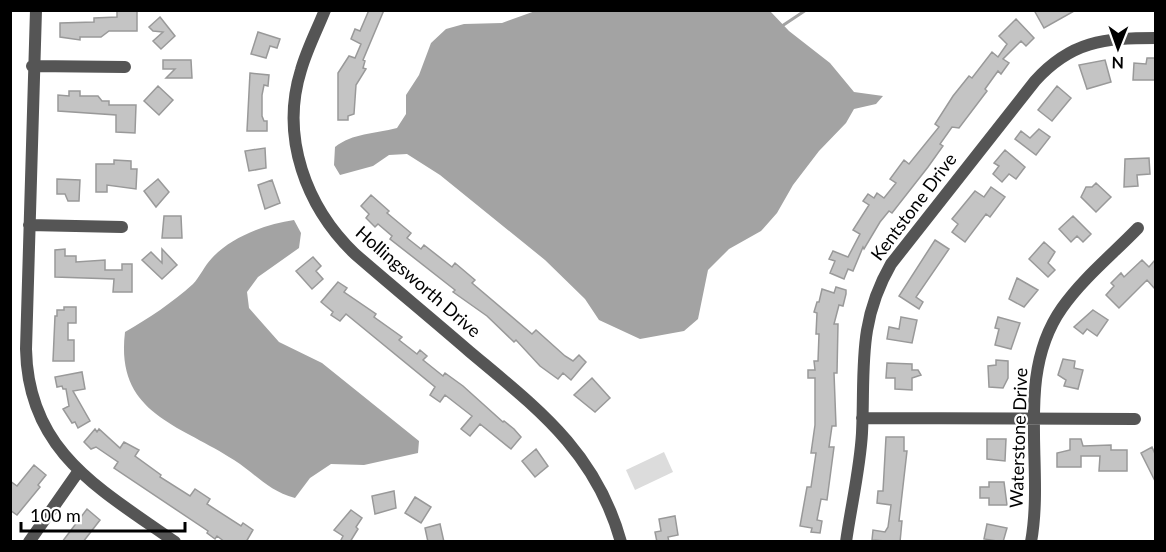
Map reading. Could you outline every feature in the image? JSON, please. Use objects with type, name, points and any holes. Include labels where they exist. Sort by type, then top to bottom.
[{"type":"street","points":[[36,10],[26,349],[29,384],[47,432],[78,471],[175,542]]},
{"type":"street","name":"Hollingsworth Drive","points":[[325,10],[300,70],[294,114],[296,144],[301,168],[320,213],[355,254],[562,432],[580,454],[602,490],[621,542]]},
{"type":"street","name":"Kentstone Drive","points":[[846,542],[859,459],[862,418],[862,351],[866,325],[877,290],[900,252],[1035,81],[1053,62],[1074,49],[1098,41],[1155,38]]},
{"type":"street","points":[[33,66],[125,67]]},
{"type":"street","points":[[29,225],[122,227]]},
{"type":"street","name":"Waterstone Drive","points":[[1031,542],[1035,517],[1037,366],[1053,322],[1071,296],[1138,228]]},
{"type":"street","points":[[862,418],[1135,419]]},
{"type":"street","points":[[29,542],[78,471]]},
{"type":"shaded area","points":[[538,10],[770,11],[789,31],[830,63],[854,92],[883,96],[876,104],[854,109],[846,123],[819,151],[793,185],[777,213],[761,231],[729,249],[708,270],[698,319],[684,331],[640,339],[599,320],[585,299],[545,260],[440,175],[407,154],[389,155],[373,166],[340,175],[334,165],[335,147],[342,142],[356,136],[397,128],[406,114],[406,95],[419,75],[431,43],[446,29],[464,24],[502,23]]},
{"type":"shaded area","points":[[294,220],[301,233],[299,248],[258,277],[247,292],[249,308],[279,342],[322,363],[419,441],[418,453],[364,465],[331,464],[310,478],[295,498],[270,487],[234,460],[155,413],[141,399],[130,382],[125,360],[125,332],[185,291],[220,251],[250,233]]},
{"type":"shaded area","points":[[664,452],[673,472],[635,490],[626,470]]},
{"type":"building","points":[[369,10],[384,10],[363,60],[365,61],[363,68],[366,69],[356,85],[354,114],[348,116],[348,120],[338,120],[338,73],[349,56],[355,58],[361,44],[351,39],[355,29],[360,31]]},
{"type":"building","points":[[1034,10],[1076,10],[1044,28]]},
{"type":"building","points":[[117,11],[137,11],[137,31],[109,31],[101,37],[80,37],[80,40],[60,37],[60,23],[94,22],[94,18],[117,17]]},
{"type":"building","points":[[160,17],[175,36],[161,49],[153,41],[163,32],[153,31],[149,27]]},
{"type":"building","points":[[1016,19],[1034,38],[1026,46],[1021,41],[1003,59],[1009,63],[1001,74],[998,71],[985,89],[987,91],[959,128],[952,127],[940,144],[943,146],[928,167],[892,213],[889,211],[880,222],[864,249],[863,247],[853,271],[848,269],[844,279],[830,273],[835,261],[829,259],[833,251],[848,257],[860,234],[853,230],[869,205],[863,201],[868,194],[874,198],[877,193],[884,198],[896,183],[890,179],[904,160],[909,164],[939,127],[935,124],[969,76],[972,78],[992,52],[998,57],[1007,44],[999,36]]},
{"type":"building","points":[[258,32],[280,39],[277,48],[270,46],[266,58],[251,54]]},
{"type":"building","points":[[1147,58],[1155,58],[1155,80],[1133,80],[1134,63],[1146,64]]},
{"type":"building","points":[[163,60],[191,60],[192,78],[166,78],[175,69],[163,69]]},
{"type":"building","points":[[1105,60],[1111,82],[1087,89],[1079,65]]},
{"type":"building","points":[[250,73],[269,75],[268,86],[264,85],[262,95],[262,116],[264,121],[267,121],[267,131],[247,131]]},
{"type":"building","points":[[158,86],[173,100],[159,115],[144,101]]},
{"type":"building","points":[[1057,86],[1071,98],[1052,121],[1038,110]]},
{"type":"building","points":[[69,91],[80,91],[80,96],[98,96],[102,101],[109,101],[109,105],[136,105],[135,133],[116,132],[116,115],[58,111],[58,95],[69,96]]},
{"type":"building","points":[[1039,129],[1050,137],[1036,155],[1015,139],[1021,131],[1030,138]]},
{"type":"building","points":[[265,148],[266,168],[249,171],[245,151]]},
{"type":"building","points":[[1005,150],[1025,167],[1016,179],[1009,174],[1002,182],[993,174],[999,166],[994,163]]},
{"type":"building","points":[[1149,158],[1150,174],[1137,175],[1138,186],[1124,187],[1125,159]]},
{"type":"building","points":[[114,160],[131,161],[131,169],[137,169],[136,189],[107,185],[107,192],[96,192],[96,164],[114,164]]},
{"type":"building","points":[[57,179],[80,180],[79,201],[68,201],[65,194],[57,194]]},
{"type":"building","points":[[158,179],[169,192],[156,207],[144,191]]},
{"type":"building","points":[[272,180],[280,203],[265,209],[258,185]]},
{"type":"building","points":[[1096,183],[1111,197],[1096,212],[1081,197],[1086,187],[1092,187]]},
{"type":"building","points":[[991,187],[1005,197],[990,217],[986,214],[965,242],[952,232],[958,224],[952,219],[975,191],[984,197]]},
{"type":"building","points":[[371,195],[389,211],[387,213],[411,233],[407,238],[421,249],[424,245],[452,267],[455,263],[475,280],[472,283],[532,334],[536,330],[573,361],[579,355],[586,362],[571,380],[563,373],[558,379],[540,366],[516,340],[514,342],[487,316],[453,292],[455,290],[390,239],[392,236],[378,224],[375,227],[366,218],[369,214],[361,206]]},
{"type":"building","points":[[164,216],[181,216],[182,238],[162,238]]},
{"type":"building","points":[[1073,216],[1091,234],[1083,242],[1077,236],[1071,242],[1059,229]]},
{"type":"building","points":[[935,240],[949,249],[916,297],[923,302],[919,309],[899,296]]},
{"type":"building","points":[[1044,242],[1055,252],[1048,263],[1055,270],[1048,277],[1029,259]]},
{"type":"building","points":[[65,249],[65,256],[76,256],[76,262],[105,260],[105,270],[122,270],[122,264],[132,264],[132,292],[113,292],[114,279],[55,277],[55,250]]},
{"type":"building","points":[[162,249],[177,265],[162,279],[142,260],[151,252],[162,263]]},
{"type":"building","points":[[313,257],[321,266],[316,271],[323,279],[312,289],[296,271]]},
{"type":"building","points":[[1142,260],[1149,267],[1155,260],[1155,289],[1147,280],[1119,308],[1106,295],[1114,286],[1111,283],[1121,273],[1124,277]]},
{"type":"building","points":[[1017,278],[1038,290],[1024,307],[1009,299]]},
{"type":"building","points":[[338,282],[347,288],[344,292],[376,314],[374,317],[402,337],[399,340],[417,354],[420,350],[427,356],[423,360],[443,376],[445,373],[463,386],[514,429],[521,437],[511,449],[480,424],[470,436],[461,429],[472,416],[445,395],[440,402],[430,395],[435,387],[346,314],[340,321],[331,315],[333,312],[321,302]]},
{"type":"building","points":[[836,287],[846,290],[846,294],[843,306],[839,305],[834,324],[838,324],[837,373],[834,373],[836,426],[832,426],[829,447],[834,447],[827,500],[821,499],[817,520],[822,521],[820,533],[811,532],[812,528],[800,526],[807,487],[811,487],[816,453],[811,453],[815,425],[815,378],[808,378],[808,370],[815,370],[814,361],[818,361],[819,334],[816,334],[817,313],[814,312],[817,302],[819,302],[822,289],[834,293]]},
{"type":"building","points":[[64,307],[76,307],[76,323],[68,323],[68,340],[74,340],[74,361],[53,361],[55,316],[57,316],[57,310],[64,310]]},
{"type":"building","points":[[1093,310],[1108,320],[1097,336],[1087,329],[1083,334],[1074,327]]},
{"type":"building","points":[[901,317],[917,320],[912,343],[887,339],[889,327],[899,329]]},
{"type":"building","points":[[998,317],[1020,323],[1011,349],[995,345],[999,329],[995,328]]},
{"type":"building","points":[[1063,359],[1075,361],[1074,368],[1083,370],[1078,389],[1064,386],[1066,380],[1058,375]]},
{"type":"building","points":[[996,360],[1008,361],[1008,378],[1003,388],[989,387],[988,366],[996,365]]},
{"type":"building","points":[[887,363],[912,364],[912,370],[918,370],[921,375],[912,378],[912,390],[895,389],[895,378],[886,378]]},
{"type":"building","points":[[82,372],[85,389],[73,391],[90,421],[78,428],[63,409],[69,406],[66,389],[62,386],[57,387],[55,377]]},
{"type":"building","points":[[592,378],[610,398],[595,412],[574,395]]},
{"type":"building","points":[[95,429],[97,432],[99,429],[120,448],[124,442],[139,450],[135,456],[161,475],[160,477],[190,496],[195,489],[210,499],[207,504],[241,526],[243,523],[253,530],[246,542],[225,542],[217,536],[215,539],[207,533],[208,531],[114,468],[118,462],[96,447],[91,449],[84,442]]},
{"type":"building","points":[[886,437],[904,437],[904,451],[907,451],[899,521],[902,521],[900,542],[872,540],[873,530],[885,532],[888,527],[891,505],[877,503],[878,491],[883,491]]},
{"type":"building","points":[[987,439],[1006,439],[1005,461],[987,459]]},
{"type":"building","points":[[1070,439],[1081,439],[1083,446],[1111,445],[1111,450],[1127,450],[1127,471],[1099,471],[1100,456],[1081,456],[1081,467],[1057,467],[1057,453],[1070,450]]},
{"type":"building","points":[[1152,447],[1155,454],[1155,481],[1141,453]]},
{"type":"building","points":[[536,449],[548,466],[535,477],[522,461]]},
{"type":"building","points":[[34,465],[46,475],[38,485],[40,487],[17,515],[10,510],[10,481],[17,486]]},
{"type":"building","points":[[989,482],[1004,482],[1007,505],[989,505],[989,498],[980,498],[980,487],[989,487]]},
{"type":"building","points":[[394,491],[396,508],[375,514],[372,496]]},
{"type":"building","points":[[415,497],[431,507],[421,523],[405,513]]},
{"type":"building","points":[[87,509],[100,520],[83,542],[62,542]]},
{"type":"building","points":[[351,510],[362,518],[350,542],[340,542],[343,536],[334,530]]},
{"type":"building","points":[[675,516],[678,535],[668,537],[669,542],[657,542],[655,532],[661,531],[659,519]]},
{"type":"building","points":[[440,524],[444,542],[428,542],[425,528]]},
{"type":"building","points":[[987,524],[1007,528],[1003,542],[984,539]]},
{"type":"waterway","points":[[782,26],[806,10]]}]
